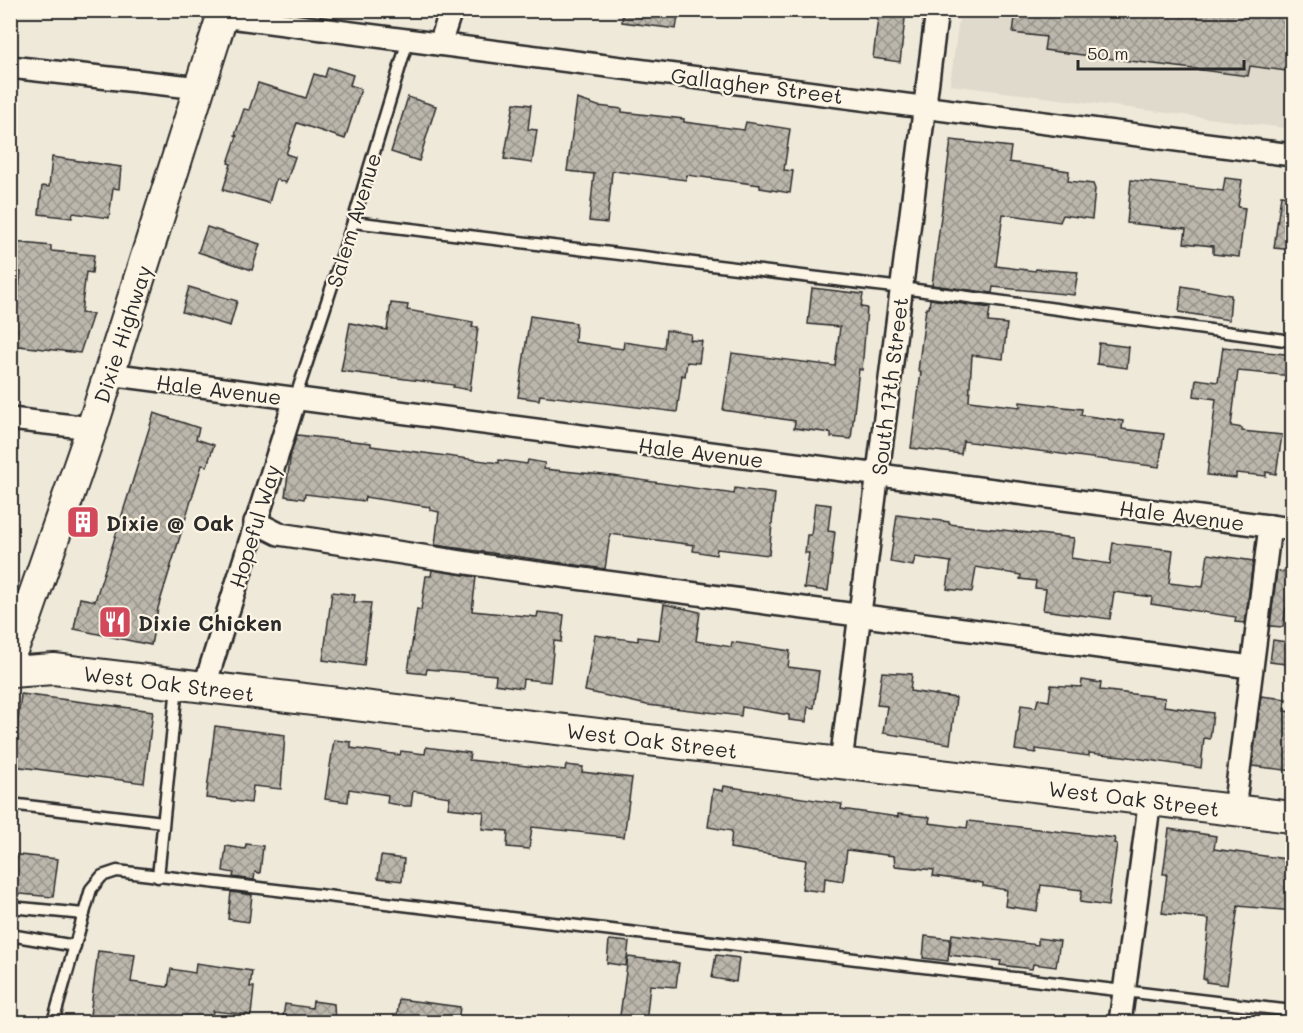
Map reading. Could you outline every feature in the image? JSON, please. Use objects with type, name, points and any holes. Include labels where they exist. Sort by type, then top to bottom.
[{"type":"main road","name":"Dixie Highway","points":[[10,654],[25,621],[92,428],[223,13]]},
{"type":"main road","name":"West Oak Street","points":[[10,672],[54,669],[1293,817]]},
{"type":"street","points":[[440,44],[451,10]]},
{"type":"street","name":"South 17th Street","points":[[841,762],[937,10]]},
{"type":"street","name":"Gallagher Street","points":[[223,13],[408,40],[1293,155]]},
{"type":"street","points":[[10,67],[200,88]]},
{"type":"street","name":"Hale Avenue","points":[[109,374],[1293,529]]},
{"type":"street","name":"Hopeful Way","points":[[191,686],[255,522],[295,399]]},
{"type":"street","points":[[10,419],[92,428]]},
{"type":"street","points":[[255,522],[279,534],[465,563],[1251,667]]},
{"type":"street","points":[[1234,810],[1270,526]]},
{"type":"street","points":[[1120,1023],[1150,799]]},
{"type":"lane","name":"Salem Avenue","points":[[295,399],[353,222],[408,40]]},
{"type":"lane","points":[[353,222],[902,288],[1293,341]]},
{"type":"lane","points":[[158,877],[163,822],[191,686]]},
{"type":"lane","points":[[10,804],[163,822]]},
{"type":"lane","points":[[53,1023],[91,889],[102,876],[117,872],[1293,1011]]},
{"type":"lane","points":[[10,907],[84,914]]},
{"type":"lane","points":[[10,935],[75,946]]},
{"type":"shaded area","points":[[960,11],[1292,11],[1292,129],[950,85]]},
{"type":"building","points":[[623,10],[679,10],[676,29],[622,22]]},
{"type":"building","points":[[879,10],[906,10],[900,62],[873,58]]},
{"type":"building","points":[[1016,10],[1293,10],[1293,72],[1250,66],[1248,76],[1044,50],[1046,37],[1013,33]]},
{"type":"building","points":[[328,67],[353,75],[350,85],[361,89],[345,139],[297,123],[286,154],[295,157],[286,183],[276,179],[269,203],[223,190],[231,164],[228,163],[237,136],[235,135],[244,109],[249,110],[258,83],[306,98],[314,74],[325,77]]},
{"type":"building","points":[[408,97],[436,106],[419,161],[391,152]]},
{"type":"building","points":[[577,99],[598,106],[622,109],[622,112],[684,119],[684,122],[744,130],[746,122],[790,129],[784,170],[793,171],[790,193],[760,188],[760,185],[687,175],[686,180],[614,171],[612,172],[607,223],[589,221],[594,174],[567,171]]},
{"type":"building","points":[[514,103],[531,105],[528,129],[537,130],[532,163],[504,159]]},
{"type":"building","points":[[951,140],[1011,147],[1009,162],[1069,171],[1068,181],[1093,184],[1095,189],[1092,219],[1063,215],[1060,222],[1003,214],[996,266],[1035,271],[1036,269],[1078,272],[1074,295],[993,287],[992,293],[932,285]]},
{"type":"building","points":[[52,157],[121,167],[119,189],[113,188],[109,218],[73,213],[72,218],[39,214],[42,186],[49,187]]},
{"type":"building","points":[[1225,178],[1242,180],[1238,207],[1245,208],[1239,257],[1213,254],[1213,246],[1184,243],[1186,229],[1127,223],[1131,180],[1223,191]]},
{"type":"building","points":[[1281,195],[1293,196],[1293,250],[1274,248]]},
{"type":"building","points":[[207,227],[260,244],[252,270],[198,252]]},
{"type":"building","points":[[14,242],[51,246],[51,251],[94,255],[92,273],[86,272],[81,313],[93,314],[80,353],[10,345],[10,306],[17,306],[21,272],[10,271]]},
{"type":"building","points":[[1182,286],[1231,295],[1229,320],[1179,312]]},
{"type":"building","points":[[189,287],[237,301],[230,326],[182,312]]},
{"type":"building","points":[[812,288],[863,294],[861,307],[867,308],[862,370],[859,369],[851,439],[831,437],[831,433],[794,428],[795,421],[723,410],[732,353],[835,366],[840,327],[808,324]]},
{"type":"building","points":[[930,299],[990,308],[988,322],[1007,324],[1003,359],[972,355],[969,401],[1020,407],[1020,402],[1082,409],[1081,415],[1123,421],[1122,429],[1164,434],[1159,467],[963,441],[961,454],[911,448],[921,372],[918,371],[926,308],[929,308]]},
{"type":"building","points":[[391,303],[408,305],[407,310],[473,322],[472,327],[478,327],[470,390],[453,387],[454,385],[341,371],[350,323],[387,330]]},
{"type":"building","points":[[530,316],[576,323],[575,342],[623,349],[624,342],[664,348],[666,330],[691,334],[690,340],[702,341],[699,363],[687,362],[685,376],[682,375],[677,412],[540,395],[539,400],[518,397]]},
{"type":"building","points":[[1099,343],[1129,347],[1127,368],[1097,364]]},
{"type":"building","points":[[1223,347],[1293,355],[1293,376],[1238,371],[1231,426],[1242,428],[1242,431],[1282,435],[1276,474],[1266,472],[1266,476],[1236,473],[1236,478],[1207,475],[1216,399],[1194,396],[1196,379],[1218,382]]},
{"type":"building","points":[[154,413],[199,428],[196,439],[214,445],[207,466],[202,465],[158,608],[151,645],[74,629],[80,598],[95,601]]},
{"type":"building","points":[[297,435],[371,443],[371,446],[499,463],[499,460],[527,464],[528,460],[545,463],[544,469],[613,476],[734,494],[735,488],[775,494],[769,555],[717,549],[716,555],[693,551],[694,545],[610,534],[605,569],[435,545],[439,512],[430,510],[430,507],[365,497],[364,501],[305,494],[304,499],[285,496],[291,453]]},
{"type":"building","points":[[815,503],[831,505],[828,531],[835,532],[828,591],[804,588],[809,553],[805,553],[807,535],[811,535]]},
{"type":"building","points":[[897,515],[949,522],[949,524],[1074,538],[1071,558],[1110,564],[1113,543],[1173,550],[1169,583],[1203,587],[1208,554],[1253,561],[1245,623],[1235,622],[1236,617],[1151,604],[1152,597],[1114,592],[1110,619],[1043,610],[1046,589],[1035,588],[1036,581],[1020,579],[1021,575],[976,567],[972,592],[947,589],[951,562],[915,557],[913,566],[890,562]]},
{"type":"building","points":[[432,570],[476,577],[472,611],[537,617],[538,612],[564,615],[561,642],[554,641],[550,682],[523,679],[522,688],[495,684],[496,675],[427,669],[426,674],[408,672],[417,609],[421,610],[426,576],[431,576]]},
{"type":"building","points":[[1277,571],[1293,573],[1293,609],[1286,608],[1283,627],[1270,626]]},
{"type":"building","points":[[332,592],[355,595],[354,602],[371,603],[364,666],[323,660]]},
{"type":"building","points":[[664,604],[700,612],[696,641],[731,647],[732,642],[790,651],[788,667],[819,671],[814,708],[808,707],[806,722],[789,720],[789,715],[742,707],[741,716],[647,705],[585,691],[595,635],[638,641],[638,637],[659,640]]},
{"type":"building","points":[[1273,640],[1293,643],[1293,665],[1270,662]]},
{"type":"building","points":[[882,672],[912,674],[910,691],[956,698],[950,744],[883,733],[887,706],[877,705]]},
{"type":"building","points":[[1082,680],[1101,683],[1100,690],[1165,698],[1164,706],[1213,713],[1210,739],[1204,738],[1201,768],[1122,756],[1089,753],[1089,756],[1036,749],[1036,753],[1015,750],[1021,705],[1036,707],[1038,699],[1049,701],[1051,685],[1081,687]]},
{"type":"building","points":[[21,694],[153,711],[144,783],[13,766]]},
{"type":"building","points":[[1261,696],[1286,699],[1284,711],[1293,712],[1293,771],[1252,766]]},
{"type":"building","points":[[215,726],[285,735],[281,789],[253,786],[251,803],[206,798]]},
{"type":"building","points":[[334,740],[351,742],[351,748],[400,755],[401,751],[425,754],[426,747],[470,753],[469,760],[565,770],[566,765],[583,767],[582,772],[632,778],[624,837],[532,827],[529,849],[507,847],[508,831],[482,829],[484,812],[448,808],[450,797],[413,791],[411,806],[405,806],[387,803],[388,795],[349,789],[348,802],[325,799]]},
{"type":"building","points":[[724,786],[842,804],[841,809],[898,817],[898,814],[930,817],[929,823],[967,828],[968,821],[1115,838],[1114,843],[1117,844],[1108,906],[1080,902],[1082,890],[1041,885],[1037,911],[1005,906],[1007,890],[983,886],[983,883],[933,876],[934,870],[895,866],[894,856],[847,850],[843,881],[825,878],[824,892],[802,889],[806,860],[730,848],[732,831],[708,827],[713,789],[723,791]]},
{"type":"building","points":[[1169,829],[1216,836],[1214,849],[1293,860],[1293,911],[1238,906],[1227,985],[1206,982],[1206,979],[1203,979],[1209,919],[1162,913],[1167,874],[1163,874]]},
{"type":"building","points":[[246,844],[263,846],[260,873],[255,872],[254,880],[233,877],[234,873],[223,871],[226,846],[245,849]]},
{"type":"building","points":[[10,854],[58,859],[53,897],[10,893]]},
{"type":"building","points":[[381,856],[404,859],[402,881],[378,878]]},
{"type":"building","points":[[231,892],[252,895],[249,922],[228,919]]},
{"type":"building","points":[[952,934],[1038,945],[1038,938],[1060,941],[1056,967],[1033,964],[1032,969],[1000,965],[1001,961],[949,955]]},
{"type":"building","points":[[925,936],[950,939],[948,961],[923,958]]},
{"type":"building","points":[[609,940],[629,942],[626,966],[607,963]]},
{"type":"building","points":[[98,951],[135,955],[131,982],[168,987],[171,969],[195,973],[196,963],[252,971],[250,987],[254,987],[251,1015],[213,1011],[211,1023],[183,1019],[183,1023],[89,1023]]},
{"type":"building","points":[[716,955],[739,958],[736,982],[712,978]]},
{"type":"building","points":[[628,957],[679,963],[676,987],[650,985],[646,1023],[619,1023]]},
{"type":"building","points":[[399,999],[460,1007],[458,1023],[396,1023]]},
{"type":"building","points":[[313,1001],[334,1004],[335,1023],[282,1023],[285,1004],[312,1008]]},
{"type":"place","name":"Dixie @ Oak","points":[[83,522]]},
{"type":"place","name":"Dixie Chicken","points":[[115,622]]}]
